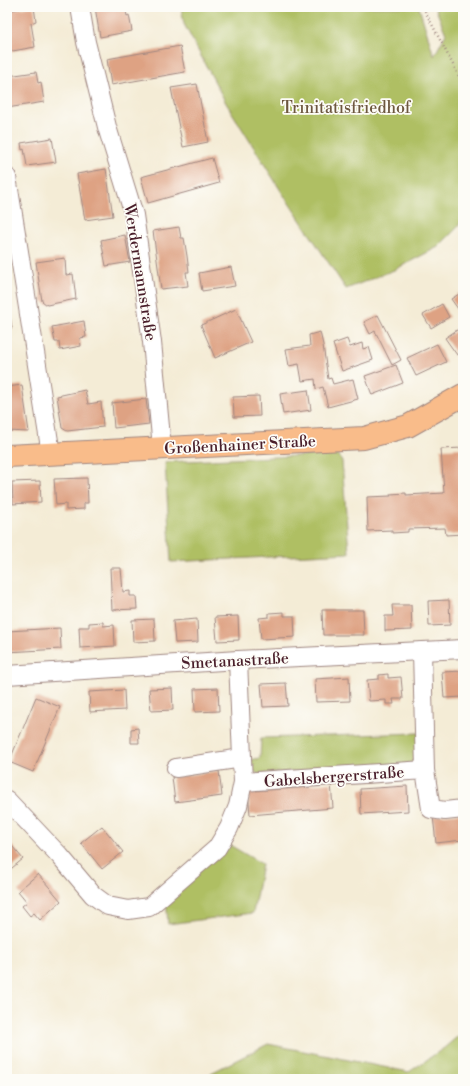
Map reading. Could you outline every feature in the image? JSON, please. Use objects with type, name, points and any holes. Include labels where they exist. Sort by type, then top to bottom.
[{"type":"main road","name":"Großenhainer Straße","points":[[7,456],[364,438],[408,426],[463,395]]},
{"type":"street","name":"Werdermannstraße","points":[[80,7],[86,42],[107,127],[134,215],[152,342],[162,448]]},
{"type":"street","points":[[7,177],[51,454]]},
{"type":"street","name":"Smetanastraße","points":[[7,674],[238,660],[463,649]]},
{"type":"street","name":"Gabelsbergerstraße","points":[[422,651],[425,770],[431,809],[445,811],[463,809]]},
{"type":"street","name":"Gabelsbergerstraße","points":[[7,800],[60,856],[93,895],[108,906],[128,910],[149,907],[217,848],[229,828],[236,812],[243,782],[238,660]]},
{"type":"street","points":[[176,768],[242,758]]},
{"type":"street","name":"Gabelsbergerstraße","points":[[243,782],[425,770]]},
{"type":"path","points":[[424,7],[463,84]]},
{"type":"green space","name":"Trinitatisfriedhof","points":[[181,7],[419,7],[434,56],[446,34],[435,7],[463,7],[463,219],[457,228],[438,247],[394,270],[346,289],[281,191],[226,103],[184,24]]},
{"type":"green space","points":[[338,454],[342,461],[349,553],[171,562],[165,462]]},
{"type":"green space","points":[[419,733],[420,754],[415,762],[405,765],[258,774],[251,770],[249,760],[260,758],[261,738]]},
{"type":"green space","points":[[228,844],[262,864],[253,913],[168,924],[166,899]]},
{"type":"green space","points":[[463,1032],[463,1079],[209,1079],[211,1073],[268,1044],[409,1072],[444,1048]]},
{"type":"building","points":[[34,7],[36,21],[31,23],[35,47],[7,52],[7,11]]},
{"type":"building","points":[[95,7],[125,7],[127,16],[129,15],[132,31],[100,37]]},
{"type":"building","points":[[180,46],[185,72],[111,85],[107,59]]},
{"type":"building","points":[[36,72],[38,83],[41,82],[44,102],[7,108],[7,89],[10,88],[8,76]]},
{"type":"building","points":[[197,84],[208,142],[183,147],[171,88]]},
{"type":"building","points":[[52,138],[56,162],[27,166],[24,149],[22,150],[21,143]]},
{"type":"building","points":[[212,158],[219,183],[148,203],[141,177]]},
{"type":"building","points":[[106,169],[113,216],[85,220],[77,174]]},
{"type":"building","points":[[179,227],[181,238],[184,238],[187,256],[189,272],[186,272],[188,286],[161,289],[153,231]]},
{"type":"building","points":[[125,235],[130,262],[106,266],[101,240]]},
{"type":"building","points":[[65,258],[66,275],[73,274],[76,299],[47,305],[42,301],[36,262]]},
{"type":"building","points":[[231,267],[235,286],[202,291],[199,273]]},
{"type":"building","points":[[459,294],[463,300],[463,316],[451,299]]},
{"type":"building","points":[[7,303],[12,328],[7,329]]},
{"type":"building","points":[[442,304],[449,317],[431,328],[423,315]]},
{"type":"building","points":[[236,309],[251,342],[215,358],[201,325]]},
{"type":"building","points":[[378,315],[401,360],[392,365],[375,331],[370,334],[364,322]]},
{"type":"building","points":[[84,321],[86,337],[80,338],[81,346],[60,350],[59,342],[55,342],[52,327]]},
{"type":"building","points":[[463,326],[463,351],[457,355],[445,338]]},
{"type":"building","points":[[320,332],[328,379],[331,378],[333,384],[353,379],[358,399],[328,407],[323,387],[316,389],[315,379],[302,381],[299,364],[289,366],[286,349],[310,346],[309,335]]},
{"type":"building","points":[[347,339],[350,347],[362,343],[363,349],[369,347],[373,360],[342,371],[333,344]]},
{"type":"building","points":[[437,344],[446,362],[416,376],[407,358]]},
{"type":"building","points":[[396,365],[403,383],[372,395],[365,376]]},
{"type":"building","points":[[22,385],[29,432],[7,431],[7,387]]},
{"type":"building","points":[[85,390],[88,404],[101,402],[103,427],[67,431],[62,428],[57,396]]},
{"type":"building","points":[[308,390],[311,410],[283,414],[280,394]]},
{"type":"building","points":[[259,396],[260,416],[234,417],[233,397]]},
{"type":"building","points":[[146,399],[149,424],[114,428],[112,403]]},
{"type":"building","points":[[463,448],[463,534],[446,535],[445,528],[408,529],[408,532],[392,533],[392,530],[368,531],[367,497],[391,496],[390,494],[406,493],[406,495],[444,493],[441,449]]},
{"type":"building","points":[[87,478],[88,503],[84,503],[84,509],[66,510],[66,504],[56,505],[54,479]]},
{"type":"building","points":[[40,481],[41,502],[13,504],[12,482]]},
{"type":"building","points":[[110,568],[121,568],[123,592],[130,591],[130,596],[136,596],[137,609],[112,610]]},
{"type":"building","points":[[449,600],[450,625],[429,626],[428,601]]},
{"type":"building","points":[[392,605],[411,605],[412,630],[385,631],[385,616],[393,616]]},
{"type":"building","points":[[322,610],[363,610],[364,635],[323,635]]},
{"type":"building","points":[[284,612],[284,616],[294,616],[295,637],[261,639],[259,618],[269,617],[269,613]]},
{"type":"building","points":[[238,616],[239,640],[217,641],[215,617]]},
{"type":"building","points":[[154,619],[155,641],[133,642],[132,620]]},
{"type":"building","points":[[197,619],[198,642],[175,643],[173,621]]},
{"type":"building","points":[[103,622],[103,626],[114,625],[115,646],[80,648],[79,627],[89,627],[89,623]]},
{"type":"building","points":[[60,628],[61,649],[7,652],[7,631]]},
{"type":"building","points":[[463,671],[463,697],[444,698],[442,672]]},
{"type":"building","points":[[388,674],[388,678],[401,677],[403,699],[393,699],[394,704],[386,704],[386,700],[369,701],[367,680],[379,679],[379,675]]},
{"type":"building","points":[[349,677],[350,701],[316,702],[315,679]]},
{"type":"building","points":[[286,683],[288,706],[263,707],[261,684]]},
{"type":"building","points":[[172,688],[173,710],[151,711],[149,689]]},
{"type":"building","points":[[218,688],[219,711],[195,712],[194,689]]},
{"type":"building","points":[[124,690],[125,710],[90,712],[89,692]]},
{"type":"building","points":[[36,697],[60,707],[33,772],[9,762]]},
{"type":"building","points":[[138,728],[139,743],[131,743],[131,729]]},
{"type":"building","points":[[219,771],[222,796],[175,802],[172,777]]},
{"type":"building","points":[[331,783],[333,808],[250,815],[248,790]]},
{"type":"building","points":[[407,786],[408,811],[361,814],[360,789]]},
{"type":"building","points":[[463,813],[463,840],[436,843],[433,816]]},
{"type":"building","points":[[102,826],[123,852],[102,869],[81,843]]},
{"type":"building","points":[[7,840],[23,859],[7,872]]},
{"type":"building","points":[[38,874],[61,901],[40,920],[34,913],[30,916],[22,906],[27,902],[18,891]]}]
